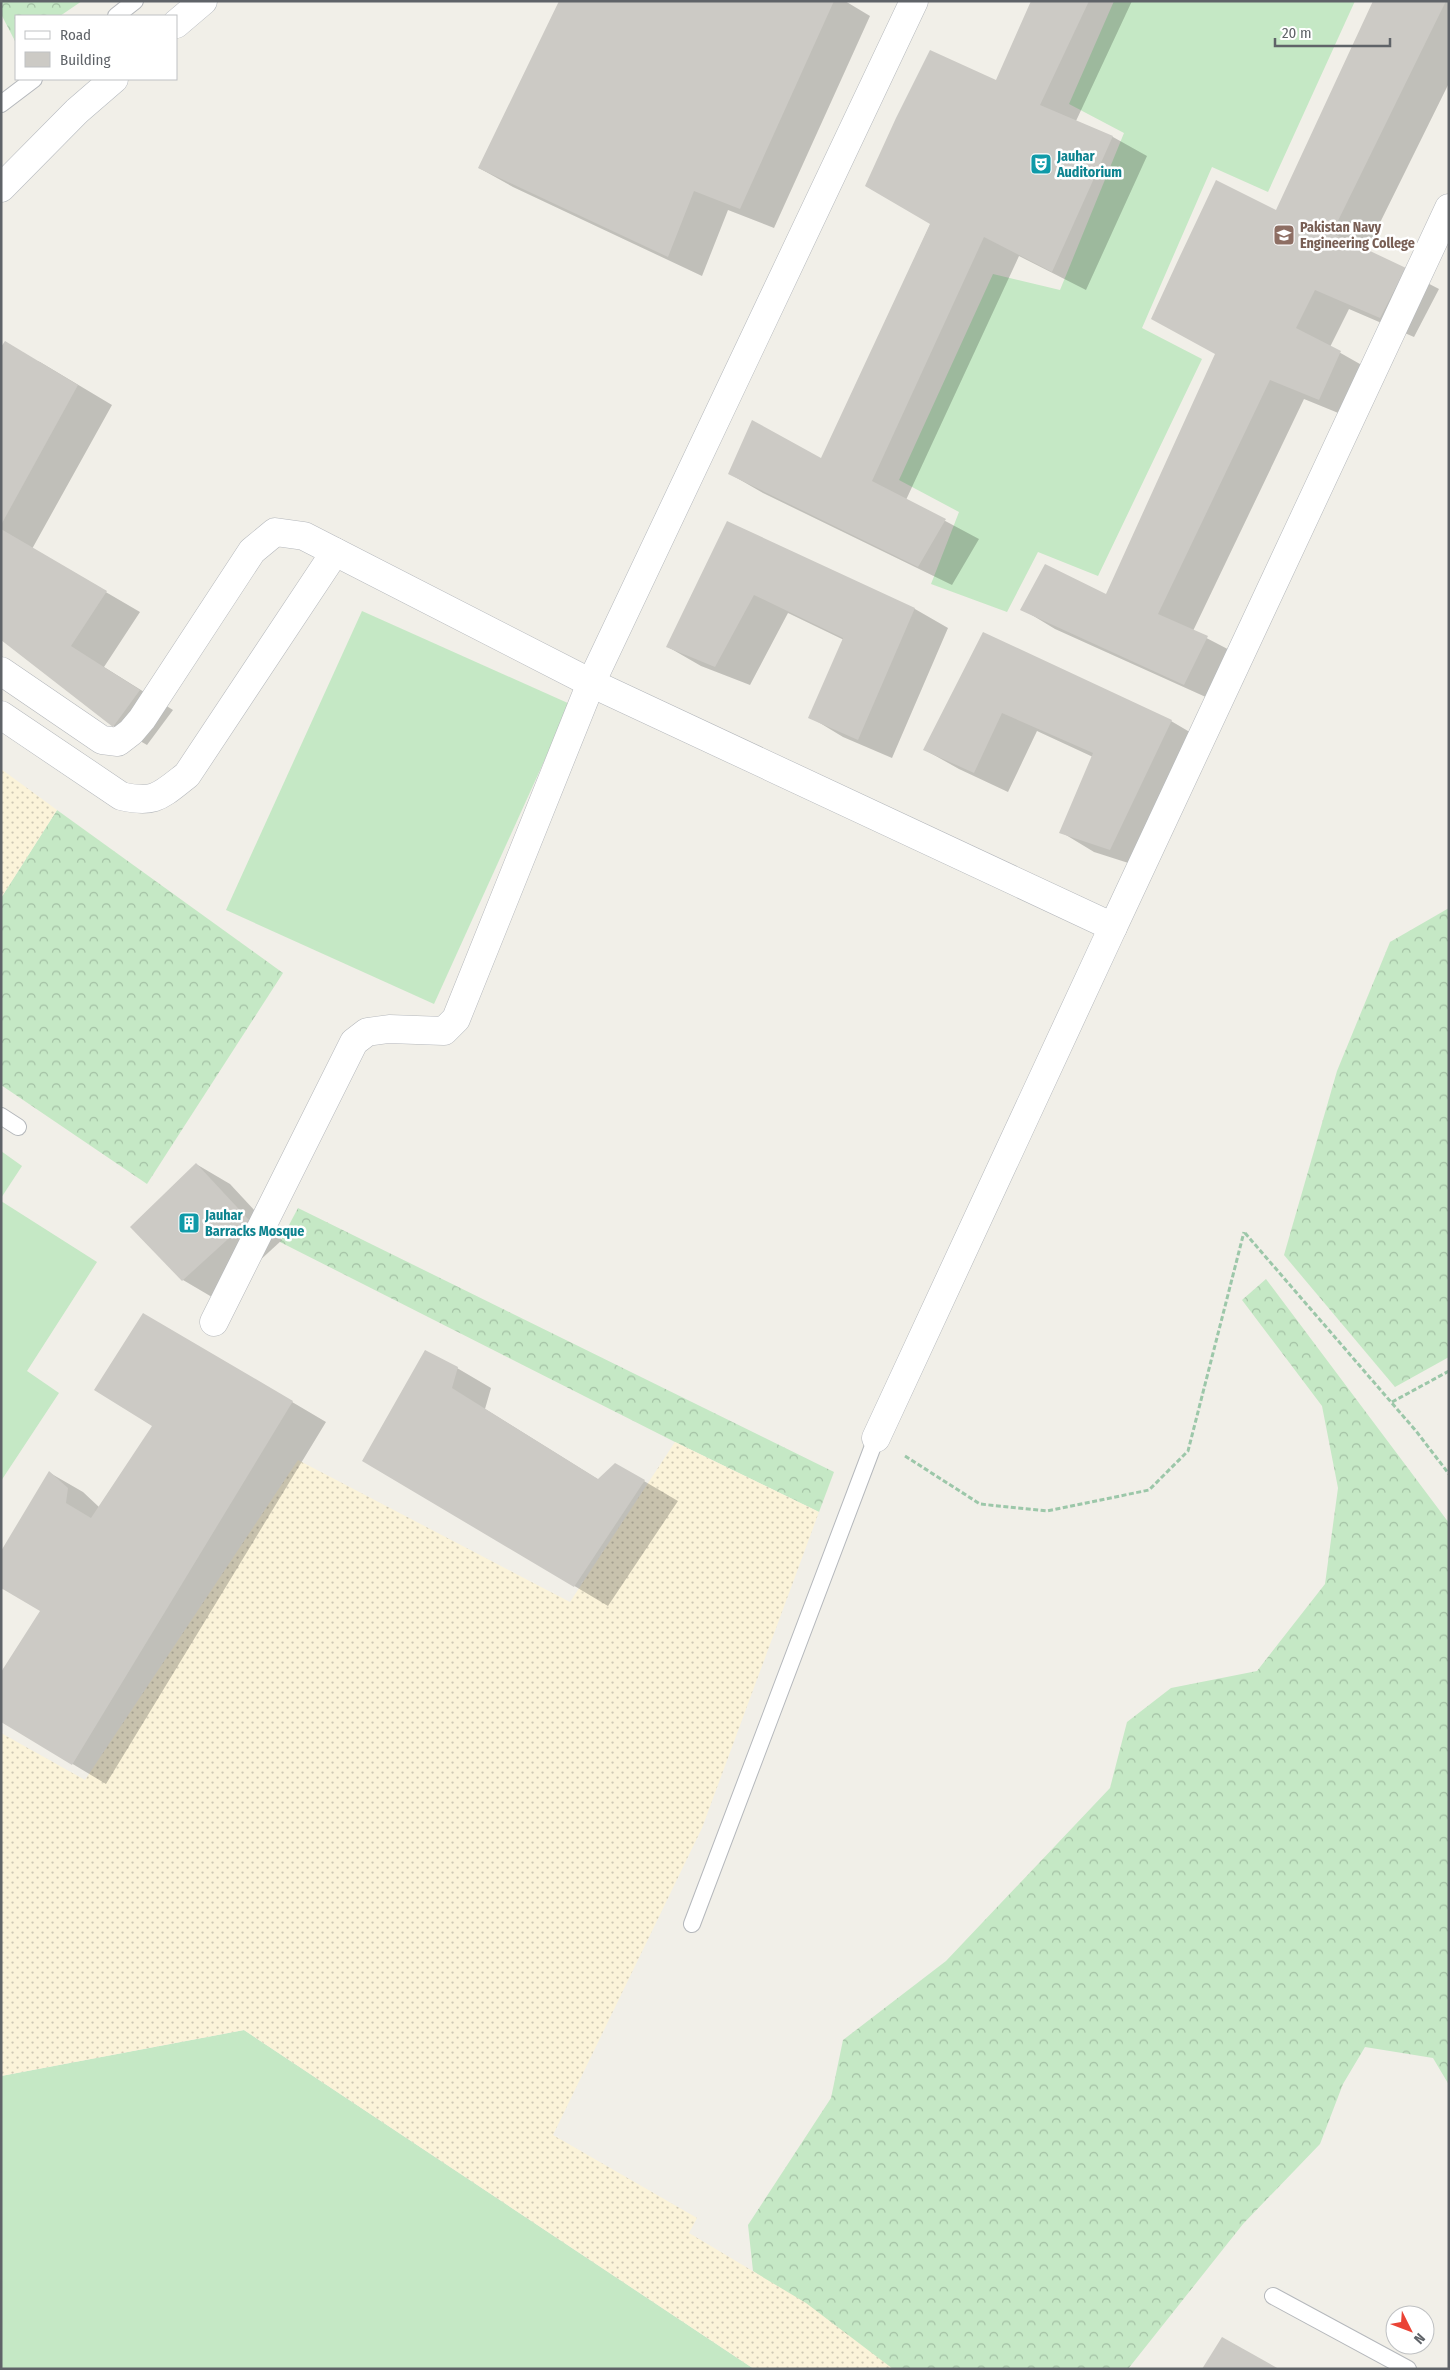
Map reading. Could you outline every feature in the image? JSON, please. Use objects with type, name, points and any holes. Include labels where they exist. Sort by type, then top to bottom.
[{"type":"street","points":[[178,22],[203,1]]},
{"type":"street","points":[[214,1322],[354,1042],[367,1032],[389,1029],[444,1031],[456,1019],[592,683],[914,1]]},
{"type":"street","points":[[1,188],[63,125],[113,80]]},
{"type":"street","points":[[876,1438],[1449,208]]},
{"type":"street","points":[[1,671],[102,740],[118,742],[131,732],[142,719],[252,550],[275,532],[304,536],[592,683],[1113,927]]},
{"type":"street","points":[[1,715],[121,796],[143,801],[162,794],[187,775],[336,552]]},
{"type":"lane","points":[[117,15],[135,1]]},
{"type":"lane","points":[[1,104],[33,80]]},
{"type":"lane","points":[[1,1116],[18,1127]]},
{"type":"lane","points":[[692,1924],[876,1438]]},
{"type":"lane","points":[[1273,2296],[1408,2369]]},
{"type":"path","points":[[876,1438],[980,1504],[1046,1511],[1149,1490],[1188,1451],[1244,1232],[1392,1402],[1449,1474]]},
{"type":"path","points":[[1392,1402],[1449,1370]]},
{"type":"green space","points":[[1,1],[82,1],[61,15],[15,15],[15,41],[1,14]]},
{"type":"green space","points":[[1114,1],[1355,1],[1268,192],[1212,167],[1142,328],[1202,359],[1098,576],[1038,552],[1007,612],[931,584],[959,512],[899,480],[993,274],[1060,290],[1124,133],[1069,104]]},
{"type":"green space","points":[[362,611],[570,704],[434,1004],[226,910]]},
{"type":"green space","points":[[57,810],[283,973],[147,1184],[1,1085],[1,898]]},
{"type":"green space","points":[[1449,908],[1449,1357],[1395,1387],[1284,1255],[1337,1071],[1390,942]]},
{"type":"green space","points":[[1,1151],[22,1166],[1,1198]]},
{"type":"green space","points":[[1,1201],[97,1262],[27,1371],[59,1393],[1,1481]]},
{"type":"green space","points":[[298,1208],[834,1472],[819,1512],[675,1442],[280,1242]]},
{"type":"green space","points":[[1266,1279],[1449,1523],[1449,2085],[1433,2058],[1365,2047],[1343,2084],[1320,2144],[1243,2224],[1128,2369],[890,2369],[753,2271],[748,2225],[831,2098],[843,2040],[946,1961],[1110,1788],[1127,1722],[1171,1688],[1257,1671],[1325,1584],[1338,1488],[1322,1406],[1242,1300]]},
{"type":"green space","points":[[244,2030],[754,2369],[1,2369],[1,2076]]},
{"type":"sand","points":[[1,769],[57,810],[1,898]]},
{"type":"sand","points":[[675,1442],[819,1512],[702,1828],[553,2135],[697,2218],[689,2233],[806,2303],[893,2369],[754,2369],[244,2030],[1,2076],[1,1733],[85,1780],[298,1460],[570,1602]]},
{"type":"building","points":[[559,1],[834,1],[740,209],[694,191],[668,257],[478,168]]},
{"type":"building","points":[[1031,1],[1089,1],[1040,105],[1113,136],[1052,272],[984,237],[872,481],[946,519],[918,567],[728,474],[752,420],[821,458],[930,224],[865,186],[896,118],[930,50],[996,80]]},
{"type":"building","points":[[1373,1],[1446,1],[1332,233],[1406,268],[1380,318],[1315,290],[1296,328],[1341,351],[1319,400],[1270,380],[1158,614],[1208,636],[1184,685],[1020,610],[1045,564],[1106,594],[1215,354],[1151,319],[1216,180],[1276,210]]},
{"type":"building","points":[[5,341],[78,385],[1,525],[1,347]]},
{"type":"building","points":[[727,521],[915,608],[858,740],[808,718],[843,638],[754,595],[715,667],[666,647]]},
{"type":"building","points":[[1,529],[107,591],[71,646],[140,690],[113,727],[1,640]]},
{"type":"building","points":[[983,632],[1172,720],[1110,850],[1059,833],[1093,753],[1002,713],[974,773],[923,750]]},
{"type":"building","name":"Jauhar Barracks Mosque","points":[[196,1163],[249,1220],[182,1281],[130,1227]]},
{"type":"building","points":[[143,1313],[293,1401],[72,1765],[1,1722],[1,1672],[40,1611],[1,1588],[1,1551],[49,1471],[68,1488],[66,1503],[91,1518],[152,1426],[94,1390]]},
{"type":"building","points":[[425,1350],[458,1367],[452,1388],[598,1479],[615,1463],[645,1480],[574,1587],[362,1461]]},
{"type":"building","points":[[1222,2337],[1279,2369],[1202,2369]]},
{"type":"place","name":"Jauhar Auditorium","points":[[1041,164]]},
{"type":"place","name":"Pakistan Navy Engineering College","points":[[1284,235]]},
{"type":"place","name":"Jauhar Barracks Mosque","points":[[189,1223]]}]
